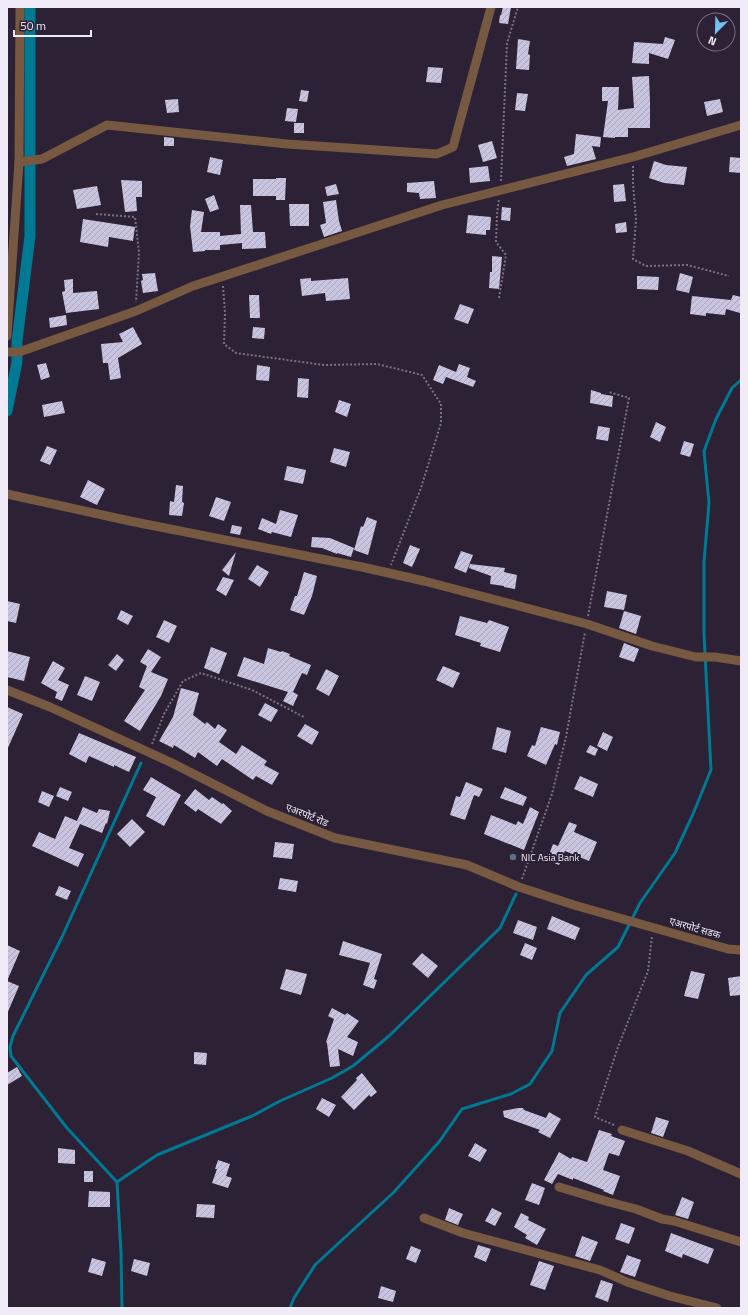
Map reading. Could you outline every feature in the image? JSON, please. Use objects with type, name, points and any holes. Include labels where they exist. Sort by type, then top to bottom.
[{"type":"street","points":[[7,336],[21,162],[20,7]]},
{"type":"street","points":[[21,162],[42,159],[107,125],[287,144],[436,154],[453,147],[491,7]]},
{"type":"street","points":[[13,352],[136,311],[193,286],[442,205],[633,157],[741,125]]},
{"type":"street","points":[[7,494],[130,521],[424,581],[587,624],[652,646],[696,657],[715,657],[741,661]]},
{"type":"street","name":"एअरपोर्ट रोड","points":[[7,690],[149,753],[267,811],[335,838],[467,865],[519,887],[614,918]]},
{"type":"street","name":"एअरपोर्ट सडक","points":[[614,918],[648,926],[728,949],[741,950]]},
{"type":"street","points":[[622,1130],[688,1151],[741,1174]]},
{"type":"street","points":[[559,1186],[636,1209],[662,1219],[674,1221],[741,1242]]},
{"type":"street","points":[[424,1218],[463,1233],[600,1270],[627,1282],[670,1296],[717,1308]]},
{"type":"path","points":[[499,298],[506,255],[496,242],[508,43],[518,7]]},
{"type":"path","points":[[633,157],[633,184],[636,220],[632,259],[646,266],[687,265],[729,276]]},
{"type":"path","points":[[96,214],[135,217],[139,252],[136,311]]},
{"type":"path","points":[[222,277],[225,313],[224,344],[236,352],[324,366],[377,364],[422,375],[442,404],[441,423],[421,488],[388,573]]},
{"type":"path","points":[[519,887],[552,794],[566,737],[629,398],[609,392]]},
{"type":"path","points":[[149,753],[164,714],[182,682],[201,673],[252,690],[304,717]]},
{"type":"path","points":[[622,1130],[595,1117],[618,1047],[648,971],[648,926]]},
{"type":"building","points":[[503,7],[511,7],[508,24],[499,23]]},
{"type":"building","points":[[665,37],[675,40],[668,59],[649,53],[649,64],[632,63],[634,42],[663,44]]},
{"type":"building","points":[[518,39],[530,41],[528,54],[530,55],[529,70],[516,69]]},
{"type":"building","points":[[428,67],[443,68],[441,83],[426,82]]},
{"type":"building","points":[[649,76],[650,128],[628,128],[628,137],[603,137],[608,101],[602,101],[602,87],[619,87],[618,110],[634,108],[632,77]]},
{"type":"building","points":[[301,90],[309,91],[307,102],[299,101]]},
{"type":"building","points":[[517,93],[528,94],[525,111],[515,110]]},
{"type":"building","points":[[178,99],[179,112],[167,113],[165,100]]},
{"type":"building","points":[[720,99],[723,112],[707,116],[704,102]]},
{"type":"building","points":[[287,108],[298,109],[296,122],[285,121]]},
{"type":"building","points":[[294,123],[304,123],[304,133],[294,133]]},
{"type":"building","points":[[576,134],[601,137],[600,147],[592,146],[596,159],[567,166],[564,157],[574,154]]},
{"type":"building","points":[[164,137],[174,138],[174,146],[164,146]]},
{"type":"building","points":[[492,141],[497,158],[483,162],[478,145]]},
{"type":"building","points":[[210,157],[223,160],[220,175],[207,172]]},
{"type":"building","points":[[730,157],[741,158],[741,173],[729,172]]},
{"type":"building","points":[[654,161],[666,165],[687,167],[684,185],[664,183],[649,178]]},
{"type":"building","points":[[488,166],[490,181],[470,183],[469,168]]},
{"type":"building","points":[[286,178],[285,200],[276,200],[276,196],[253,196],[253,179]]},
{"type":"building","points":[[121,180],[142,181],[142,197],[136,197],[137,211],[125,212]]},
{"type":"building","points":[[434,181],[436,198],[420,199],[419,193],[407,192],[407,183]]},
{"type":"building","points":[[336,184],[339,194],[327,196],[325,187]]},
{"type":"building","points":[[624,184],[626,201],[614,202],[613,185]]},
{"type":"building","points":[[97,186],[101,205],[77,209],[73,190]]},
{"type":"building","points":[[214,195],[219,209],[210,212],[205,199]]},
{"type":"building","points":[[336,200],[342,231],[324,237],[320,225],[326,223],[323,202]]},
{"type":"building","points":[[289,204],[309,204],[309,226],[290,226]]},
{"type":"building","points":[[240,205],[251,205],[253,232],[265,232],[266,248],[242,249],[242,243],[220,245],[220,250],[193,252],[190,226],[192,210],[204,212],[201,232],[220,232],[220,236],[241,234]]},
{"type":"building","points":[[502,207],[511,208],[510,221],[501,220]]},
{"type":"building","points":[[468,215],[491,217],[490,230],[486,230],[486,235],[466,233]]},
{"type":"building","points":[[83,219],[135,227],[133,241],[109,237],[108,247],[80,242]]},
{"type":"building","points":[[626,222],[627,232],[616,233],[615,224]]},
{"type":"building","points":[[492,256],[502,257],[499,289],[489,288],[490,272],[492,272]]},
{"type":"building","points":[[155,273],[158,291],[143,293],[141,281],[143,280],[142,274]]},
{"type":"building","points":[[680,273],[693,277],[689,293],[676,290]]},
{"type":"building","points":[[637,276],[659,277],[658,290],[637,289]]},
{"type":"building","points":[[311,278],[311,281],[348,278],[350,299],[326,301],[325,293],[302,296],[300,279]]},
{"type":"building","points":[[73,279],[73,293],[97,291],[99,309],[66,313],[62,292],[65,291],[64,280]]},
{"type":"building","points":[[249,295],[259,295],[260,318],[250,318]]},
{"type":"building","points":[[733,295],[741,297],[740,313],[726,309],[725,315],[706,313],[706,316],[690,314],[692,296],[731,300]]},
{"type":"building","points":[[460,304],[474,309],[468,324],[454,319]]},
{"type":"building","points":[[66,315],[67,325],[50,328],[49,318]]},
{"type":"building","points":[[133,327],[142,344],[118,358],[121,378],[110,380],[108,363],[103,363],[101,344],[123,342],[119,334]]},
{"type":"building","points":[[253,327],[265,328],[264,339],[252,338]]},
{"type":"building","points":[[46,363],[50,377],[41,380],[37,365]]},
{"type":"building","points":[[459,364],[470,368],[467,377],[476,381],[473,387],[446,377],[443,384],[433,380],[439,365],[456,372]]},
{"type":"building","points":[[257,365],[270,367],[269,381],[256,380]]},
{"type":"building","points":[[298,378],[309,379],[308,398],[297,397]]},
{"type":"building","points":[[591,390],[601,394],[613,396],[612,407],[590,403]]},
{"type":"building","points":[[339,400],[351,404],[347,417],[335,412]]},
{"type":"building","points":[[62,401],[65,413],[44,417],[42,405]]},
{"type":"building","points":[[656,422],[666,427],[660,442],[650,437]]},
{"type":"building","points":[[598,426],[610,428],[608,441],[596,439]]},
{"type":"building","points":[[684,441],[694,444],[690,457],[680,454]]},
{"type":"building","points":[[47,446],[57,450],[50,465],[40,461]]},
{"type":"building","points":[[334,448],[350,452],[346,467],[330,462]]},
{"type":"building","points":[[287,466],[306,470],[303,484],[284,480]]},
{"type":"building","points":[[88,480],[105,489],[97,505],[80,497]]},
{"type":"building","points":[[176,485],[183,486],[182,502],[184,503],[182,516],[169,515],[170,501],[174,502]]},
{"type":"building","points":[[216,497],[231,502],[224,521],[209,516]]},
{"type":"building","points":[[280,510],[298,515],[291,537],[272,532],[271,534],[258,529],[262,518],[276,524]]},
{"type":"building","points":[[367,517],[377,521],[368,555],[354,550],[361,526],[363,527]]},
{"type":"building","points":[[232,525],[242,527],[240,535],[230,533]]},
{"type":"building","points":[[312,537],[330,538],[354,548],[351,557],[337,554],[322,548],[311,547]]},
{"type":"building","points":[[410,545],[420,549],[412,567],[403,563]]},
{"type":"building","points":[[461,551],[473,555],[466,573],[454,568]]},
{"type":"building","points":[[236,552],[229,576],[222,570]]},
{"type":"building","points":[[470,564],[505,568],[504,572],[517,575],[515,589],[490,584],[491,576],[469,568]]},
{"type":"building","points":[[257,565],[269,572],[260,587],[248,579]]},
{"type":"building","points":[[304,572],[317,576],[312,596],[304,615],[290,610],[295,596],[297,596]]},
{"type":"building","points":[[223,577],[234,580],[226,596],[216,590]]},
{"type":"building","points":[[607,591],[627,595],[624,610],[604,607]]},
{"type":"building","points":[[7,601],[20,604],[16,623],[7,621]]},
{"type":"building","points":[[121,610],[133,616],[128,625],[117,619]]},
{"type":"building","points":[[624,611],[641,616],[636,634],[619,628]]},
{"type":"building","points":[[460,616],[487,623],[489,620],[509,627],[500,652],[480,646],[481,643],[455,635]]},
{"type":"building","points":[[164,620],[177,626],[169,643],[156,637]]},
{"type":"building","points":[[624,643],[639,649],[634,662],[619,657]]},
{"type":"building","points":[[211,647],[227,653],[219,674],[204,668]]},
{"type":"building","points":[[268,648],[290,654],[289,656],[311,665],[307,675],[302,673],[293,692],[298,695],[293,706],[283,701],[288,692],[237,676],[244,657],[264,664]]},
{"type":"building","points":[[148,649],[161,657],[151,672],[168,679],[161,696],[140,731],[124,721],[145,690],[139,687],[147,666],[140,662]]},
{"type":"building","points":[[7,651],[30,657],[24,681],[7,677]]},
{"type":"building","points":[[117,654],[124,660],[116,671],[108,665]]},
{"type":"building","points":[[53,661],[65,668],[58,680],[69,685],[62,701],[55,698],[57,692],[41,683]]},
{"type":"building","points":[[443,666],[460,673],[453,688],[436,680]]},
{"type":"building","points":[[326,669],[339,676],[329,696],[316,689]]},
{"type":"building","points":[[85,676],[100,682],[92,701],[77,695]]},
{"type":"building","points":[[181,688],[199,693],[193,715],[205,724],[207,722],[215,729],[218,724],[227,730],[219,742],[236,754],[242,745],[267,761],[264,765],[279,773],[272,785],[256,776],[253,780],[222,759],[217,766],[198,752],[195,758],[174,745],[173,748],[159,741],[173,717]]},
{"type":"building","points":[[265,703],[278,710],[271,722],[258,715]]},
{"type":"building","points":[[7,707],[23,714],[7,750]]},
{"type":"building","points":[[305,724],[319,732],[312,745],[297,736]]},
{"type":"building","points":[[497,727],[511,731],[506,753],[492,749]]},
{"type":"building","points":[[541,727],[560,732],[557,745],[555,744],[546,765],[527,756],[532,745],[535,746]]},
{"type":"building","points":[[603,732],[613,737],[607,751],[597,746]]},
{"type":"building","points":[[79,733],[136,757],[129,772],[89,756],[86,763],[69,754]]},
{"type":"building","points":[[590,745],[598,749],[595,756],[586,752]]},
{"type":"building","points":[[580,776],[598,784],[593,797],[574,789]]},
{"type":"building","points":[[151,777],[181,795],[164,826],[146,816],[156,797],[143,790]]},
{"type":"building","points":[[466,782],[483,789],[479,797],[474,795],[465,820],[450,815],[456,796],[460,797]]},
{"type":"building","points":[[60,787],[72,792],[68,801],[56,796]]},
{"type":"building","points":[[505,787],[527,797],[523,806],[500,798]]},
{"type":"building","points":[[195,789],[209,800],[212,797],[222,804],[223,803],[232,811],[221,824],[198,809],[196,812],[184,803]]},
{"type":"building","points":[[42,791],[54,796],[49,807],[38,802]]},
{"type":"building","points":[[83,807],[97,813],[99,809],[110,811],[107,824],[106,823],[102,833],[80,824],[69,848],[84,854],[78,867],[32,846],[39,832],[55,839],[65,816],[77,821]]},
{"type":"building","points":[[530,807],[539,812],[524,850],[484,834],[491,815],[516,825],[518,821],[523,824]]},
{"type":"building","points":[[132,819],[145,832],[130,847],[117,834]]},
{"type":"building","points":[[569,822],[577,825],[574,832],[597,842],[589,861],[565,851],[559,865],[547,860],[553,844],[558,846]]},
{"type":"building","points":[[275,842],[294,844],[292,859],[273,857]]},
{"type":"building","points":[[280,878],[298,881],[296,892],[278,889]]},
{"type":"building","points":[[59,886],[71,891],[67,900],[55,895]]},
{"type":"building","points":[[552,916],[580,928],[575,940],[547,929]]},
{"type":"building","points":[[518,920],[537,927],[533,940],[513,933]]},
{"type":"building","points":[[343,941],[382,954],[374,979],[377,980],[374,989],[363,985],[370,963],[339,955]]},
{"type":"building","points":[[525,943],[537,948],[532,960],[520,955]]},
{"type":"building","points":[[7,945],[20,951],[7,981]]},
{"type":"building","points":[[422,953],[438,966],[428,978],[412,964]]},
{"type":"building","points":[[286,969],[307,974],[301,995],[280,989]]},
{"type":"building","points":[[691,971],[705,974],[698,999],[684,996]]},
{"type":"building","points":[[741,976],[741,995],[730,996],[728,978]]},
{"type":"building","points":[[7,981],[19,986],[7,1014]]},
{"type":"building","points":[[332,1008],[345,1015],[347,1013],[359,1021],[347,1037],[358,1042],[353,1056],[338,1049],[340,1066],[330,1067],[326,1042],[334,1019],[328,1016]]},
{"type":"building","points":[[194,1052],[207,1053],[206,1065],[194,1064]]},
{"type":"building","points":[[17,1067],[22,1076],[7,1085],[7,1073]]},
{"type":"building","points":[[362,1073],[377,1092],[371,1097],[369,1095],[354,1110],[341,1097],[357,1080],[356,1078]]},
{"type":"building","points":[[322,1098],[336,1105],[329,1117],[316,1109]]},
{"type":"building","points":[[523,1108],[524,1110],[546,1118],[549,1112],[561,1119],[550,1138],[538,1132],[540,1130],[504,1117],[503,1111]]},
{"type":"building","points":[[656,1117],[669,1121],[663,1137],[651,1133]]},
{"type":"building","points":[[599,1130],[612,1134],[611,1136],[625,1141],[619,1156],[609,1153],[603,1170],[620,1176],[613,1195],[573,1178],[573,1180],[558,1174],[552,1184],[544,1180],[559,1152],[571,1159],[572,1157],[587,1162]]},
{"type":"building","points":[[475,1143],[487,1150],[480,1162],[468,1156]]},
{"type":"building","points":[[58,1148],[75,1150],[75,1164],[58,1163]]},
{"type":"building","points":[[218,1160],[230,1164],[226,1176],[232,1178],[228,1188],[212,1183],[217,1169],[215,1169]]},
{"type":"building","points":[[84,1171],[93,1171],[93,1182],[84,1182]]},
{"type":"building","points":[[532,1183],[545,1188],[539,1205],[525,1200]]},
{"type":"building","points":[[89,1191],[110,1192],[110,1207],[88,1207]]},
{"type":"building","points":[[682,1197],[694,1202],[688,1219],[675,1215]]},
{"type":"building","points":[[197,1204],[215,1205],[214,1218],[196,1217]]},
{"type":"building","points":[[449,1208],[463,1214],[458,1225],[445,1220]]},
{"type":"building","points":[[492,1208],[502,1213],[495,1226],[485,1221]]},
{"type":"building","points":[[521,1213],[529,1217],[528,1220],[546,1229],[537,1245],[525,1238],[527,1235],[514,1227]]},
{"type":"building","points":[[621,1223],[635,1228],[629,1244],[615,1239]]},
{"type":"building","points":[[671,1233],[714,1249],[708,1264],[683,1254],[682,1258],[665,1251]]},
{"type":"building","points":[[582,1236],[598,1242],[590,1261],[575,1256]]},
{"type":"building","points":[[478,1245],[491,1249],[486,1262],[474,1257]]},
{"type":"building","points":[[411,1246],[421,1250],[416,1263],[406,1259]]},
{"type":"building","points":[[627,1255],[641,1260],[635,1277],[620,1272]]},
{"type":"building","points":[[92,1258],[106,1262],[102,1276],[88,1272]]},
{"type":"building","points":[[134,1259],[150,1263],[147,1276],[131,1271]]},
{"type":"building","points":[[539,1261],[554,1266],[545,1290],[530,1285]]},
{"type":"building","points":[[601,1280],[613,1284],[608,1302],[595,1297]]},
{"type":"building","points":[[381,1286],[396,1291],[393,1302],[378,1298]]},
{"type":"waterway","points":[[7,411],[17,362],[17,341],[30,236],[30,7]]},
{"type":"waterway","points":[[290,1308],[294,1298],[315,1265],[394,1192],[439,1142],[462,1109],[511,1094],[530,1084],[552,1051],[560,1013],[586,975],[618,947],[640,903],[675,853],[711,770],[704,634],[704,562],[709,503],[704,451],[716,419],[732,388],[741,380]]},
{"type":"waterway","points":[[117,1182],[67,1128],[11,1056],[10,1047],[13,1036],[62,937],[141,763]]},
{"type":"waterway","points":[[122,1308],[117,1182],[157,1155],[252,1116],[280,1101],[332,1078],[353,1066],[389,1036],[500,928],[516,894]]},
{"type":"place","name":"NIC Asia Bank","points":[[513,857]]}]
